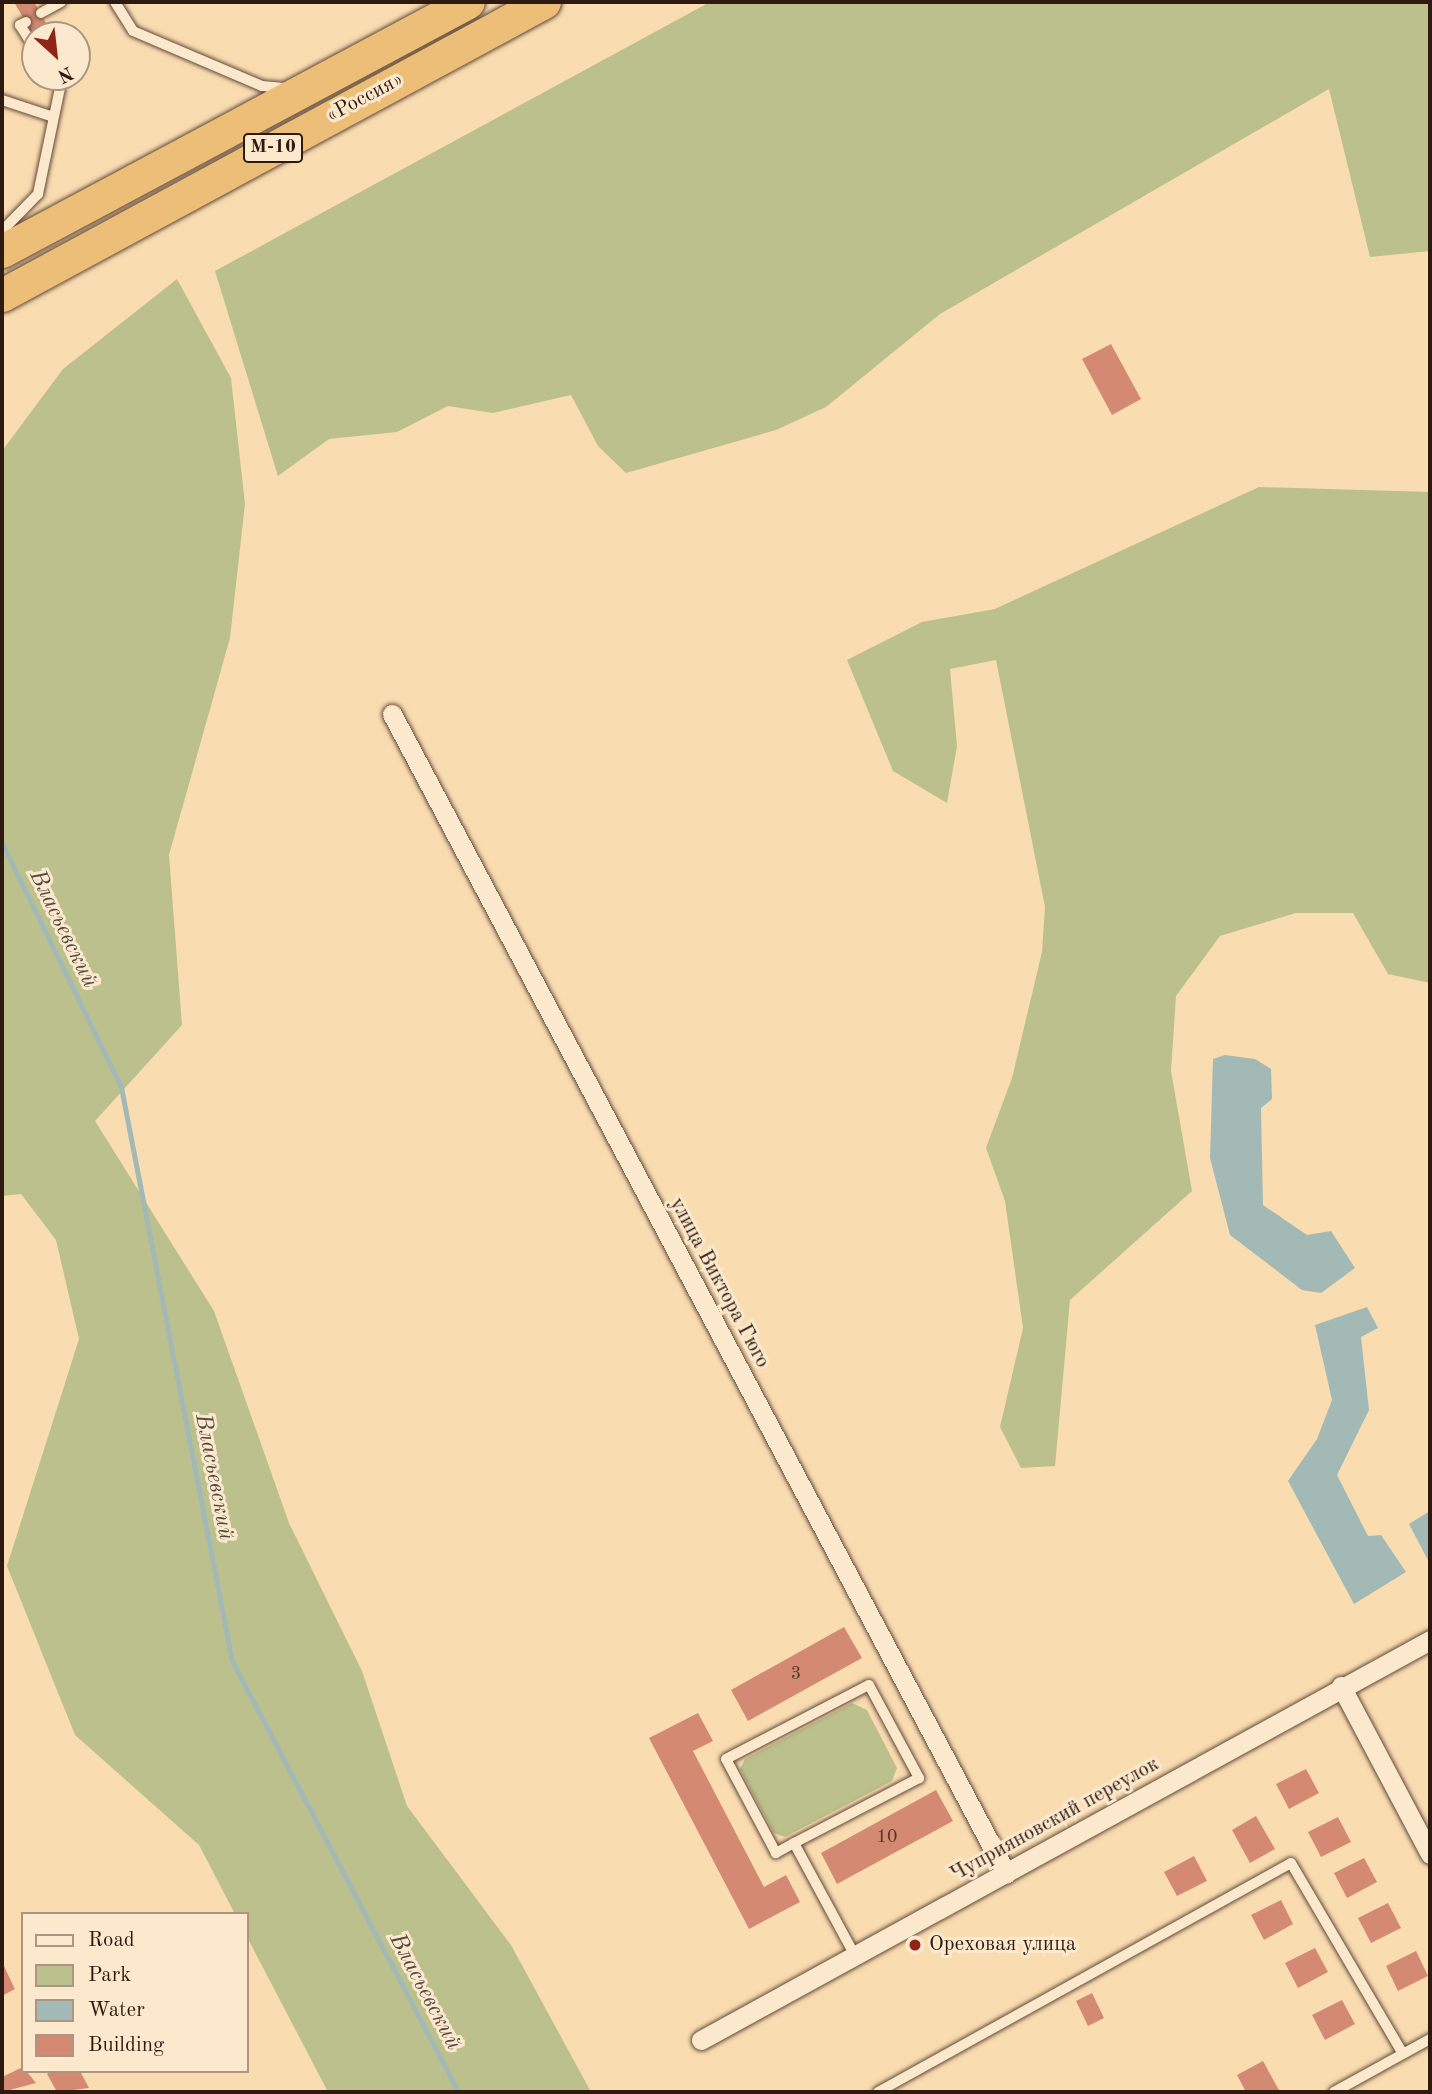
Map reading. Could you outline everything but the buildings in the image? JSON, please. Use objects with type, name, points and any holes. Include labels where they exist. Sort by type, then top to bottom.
[{"type":"highway","name":"«Россия»","points":[[2,251],[335,76],[468,2]]},
{"type":"highway","name":"«Россия»","points":[[2,295],[544,2]]},
{"type":"street","name":"улица Виктора Гюго","points":[[392,714],[1006,1873]]},
{"type":"street","name":"Чуприяновский переулок","points":[[701,2040],[1341,1686],[1430,1640]]},
{"type":"street","points":[[1341,1686],[1430,1854]]},
{"type":"lane","points":[[41,13],[61,2]]},
{"type":"lane","points":[[115,2],[133,32],[262,86],[289,89],[335,76]]},
{"type":"lane","points":[[2,231],[38,194],[50,116],[59,91]]},
{"type":"lane","points":[[2,100],[50,116]]},
{"type":"lane","points":[[869,1685],[919,1778],[793,1843],[776,1853],[726,1759],[869,1685]]},
{"type":"lane","points":[[793,1843],[854,1954]]},
{"type":"lane","points":[[878,2092],[1291,1863],[1403,2054]]},
{"type":"lane","points":[[1334,2092],[1430,2039]]},
{"type":"green space","points":[[710,2],[1430,2],[1430,251],[1370,257],[1329,89],[940,314],[826,407],[776,430],[626,473],[598,446],[571,395],[493,413],[448,406],[397,432],[329,439],[278,476],[215,271]]},
{"type":"green space","points":[[177,279],[231,378],[245,504],[230,638],[169,855],[182,1025],[95,1121],[214,1311],[289,1523],[362,1671],[407,1806],[511,1945],[591,2092],[328,2092],[248,1939],[248,1912],[234,1912],[199,1845],[75,1735],[7,1566],[79,1339],[56,1240],[21,1194],[2,1196],[2,451],[63,369]]},
{"type":"green space","points":[[1259,487],[1430,492],[1430,983],[1388,974],[1353,913],[1296,913],[1220,936],[1176,996],[1171,1071],[1192,1191],[1070,1300],[1055,1466],[1021,1468],[1000,1427],[1023,1328],[1005,1201],[986,1148],[1012,1078],[1042,952],[1045,907],[996,660],[950,669],[957,746],[947,803],[893,771],[847,660],[922,622],[995,609]]},
{"type":"green space","points":[[852,1703],[867,1710],[897,1768],[892,1781],[785,1837],[774,1833],[740,1769],[745,1759]]},
{"type":"water","points":[[1225,1055],[1255,1059],[1271,1069],[1272,1099],[1261,1108],[1263,1205],[1307,1235],[1331,1231],[1355,1268],[1321,1293],[1302,1290],[1230,1235],[1210,1158],[1213,1059]]},
{"type":"water","points":[[1367,1307],[1378,1328],[1361,1337],[1369,1410],[1337,1475],[1368,1536],[1381,1535],[1406,1572],[1354,1604],[1288,1481],[1317,1439],[1332,1400],[1315,1325]]},
{"type":"water","points":[[1430,1511],[1430,1564],[1409,1524]]},
{"type":"waterway","name":"Власьевский","points":[[2,843],[121,1087],[232,1661],[458,2092]]},
{"type":"place","name":"Ореховая улица","points":[[915,1945]]}]
